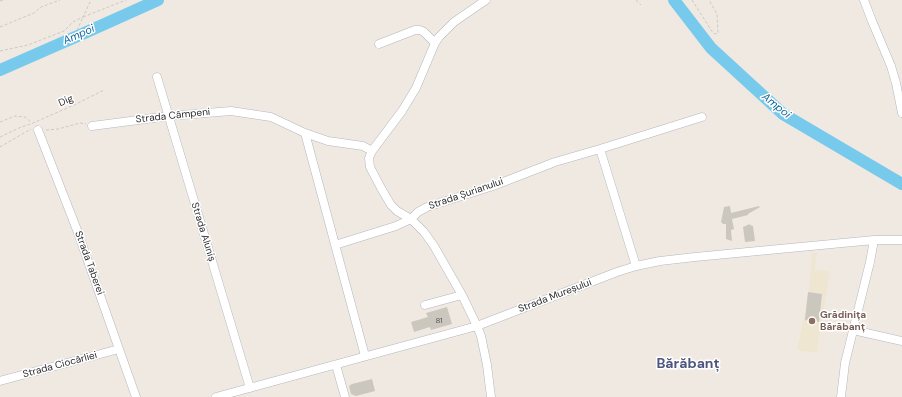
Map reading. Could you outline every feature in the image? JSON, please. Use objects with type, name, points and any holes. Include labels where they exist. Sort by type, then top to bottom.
[{"type":"street","points":[[486,0],[454,22],[439,37],[416,88],[402,111],[372,151],[369,158],[370,167],[392,205],[397,211],[411,218],[424,232],[434,246],[462,295],[477,326],[483,345],[491,397]]},
{"type":"street","points":[[864,0],[892,66],[902,112]]},
{"type":"street","points":[[379,44],[415,30],[424,32],[435,43]]},
{"type":"street","name":"Strada Aluniș","points":[[157,77],[250,388]]},
{"type":"street","name":"Strada Câmpeni","points":[[92,126],[169,116],[231,111],[271,117],[305,133],[328,141],[363,146],[372,151]]},
{"type":"street","name":"Strada Șurianului","points":[[335,245],[396,226],[427,207],[493,186],[555,162],[702,117]]},
{"type":"street","name":"Strada Taberei","points":[[38,130],[77,230],[136,397]]},
{"type":"street","points":[[305,133],[365,356]]},
{"type":"street","points":[[600,149],[636,266]]},
{"type":"street","points":[[841,397],[845,364],[874,240]]},
{"type":"street","name":"Strada Mureșului","points":[[216,397],[477,326],[636,266],[660,261],[695,257],[874,240],[902,240]]},
{"type":"street","points":[[425,306],[462,295]]},
{"type":"street","points":[[853,330],[902,340]]},
{"type":"street","name":"Strada Ciocârliei","points":[[0,381],[119,349]]},
{"type":"street","points":[[336,365],[345,397]]},
{"type":"path","points":[[0,1],[4,0]]},
{"type":"path","points":[[0,27],[34,12],[41,7],[60,0]]},
{"type":"path","points":[[75,35],[91,0]]},
{"type":"path","points":[[0,51],[28,45],[64,31],[73,22],[83,17],[126,0]]},
{"type":"path","points":[[636,0],[640,5]]},
{"type":"path","points":[[692,0],[712,33],[716,34],[718,33],[717,14],[709,0]]},
{"type":"path","name":"Dig","points":[[0,136],[74,105],[104,90]]},
{"type":"path","points":[[0,122],[15,116],[25,117],[33,123],[38,130]]},
{"type":"path","points":[[0,147],[30,129],[58,129],[80,123],[92,126]]},
{"type":"shaded area","name":"Grădinița Bărăbanț","points":[[817,252],[815,270],[830,271],[817,353],[797,350],[809,291],[812,253]]},
{"type":"building","points":[[730,206],[731,213],[760,207],[748,215],[732,219],[734,229],[731,230],[732,241],[726,239],[726,224],[721,222],[724,207]]},
{"type":"building","points":[[750,224],[753,226],[755,241],[745,242],[743,227]]},
{"type":"building","points":[[808,292],[822,294],[819,322],[805,320]]},
{"type":"building","points":[[447,307],[452,324],[431,330],[430,327],[414,332],[411,322],[428,317],[426,313]]},
{"type":"building","points":[[372,379],[375,391],[356,396],[351,394],[349,386]]},
{"type":"waterway","name":"Ampoi","points":[[0,70],[158,0]]},
{"type":"waterway","name":"Ampoi","points":[[674,0],[711,48],[783,114],[902,184]]},
{"type":"place","name":"Grădinița Bărăbanț","points":[[812,321]]},
{"type":"district","name":"Bărăbanț","points":[[688,364]]}]
